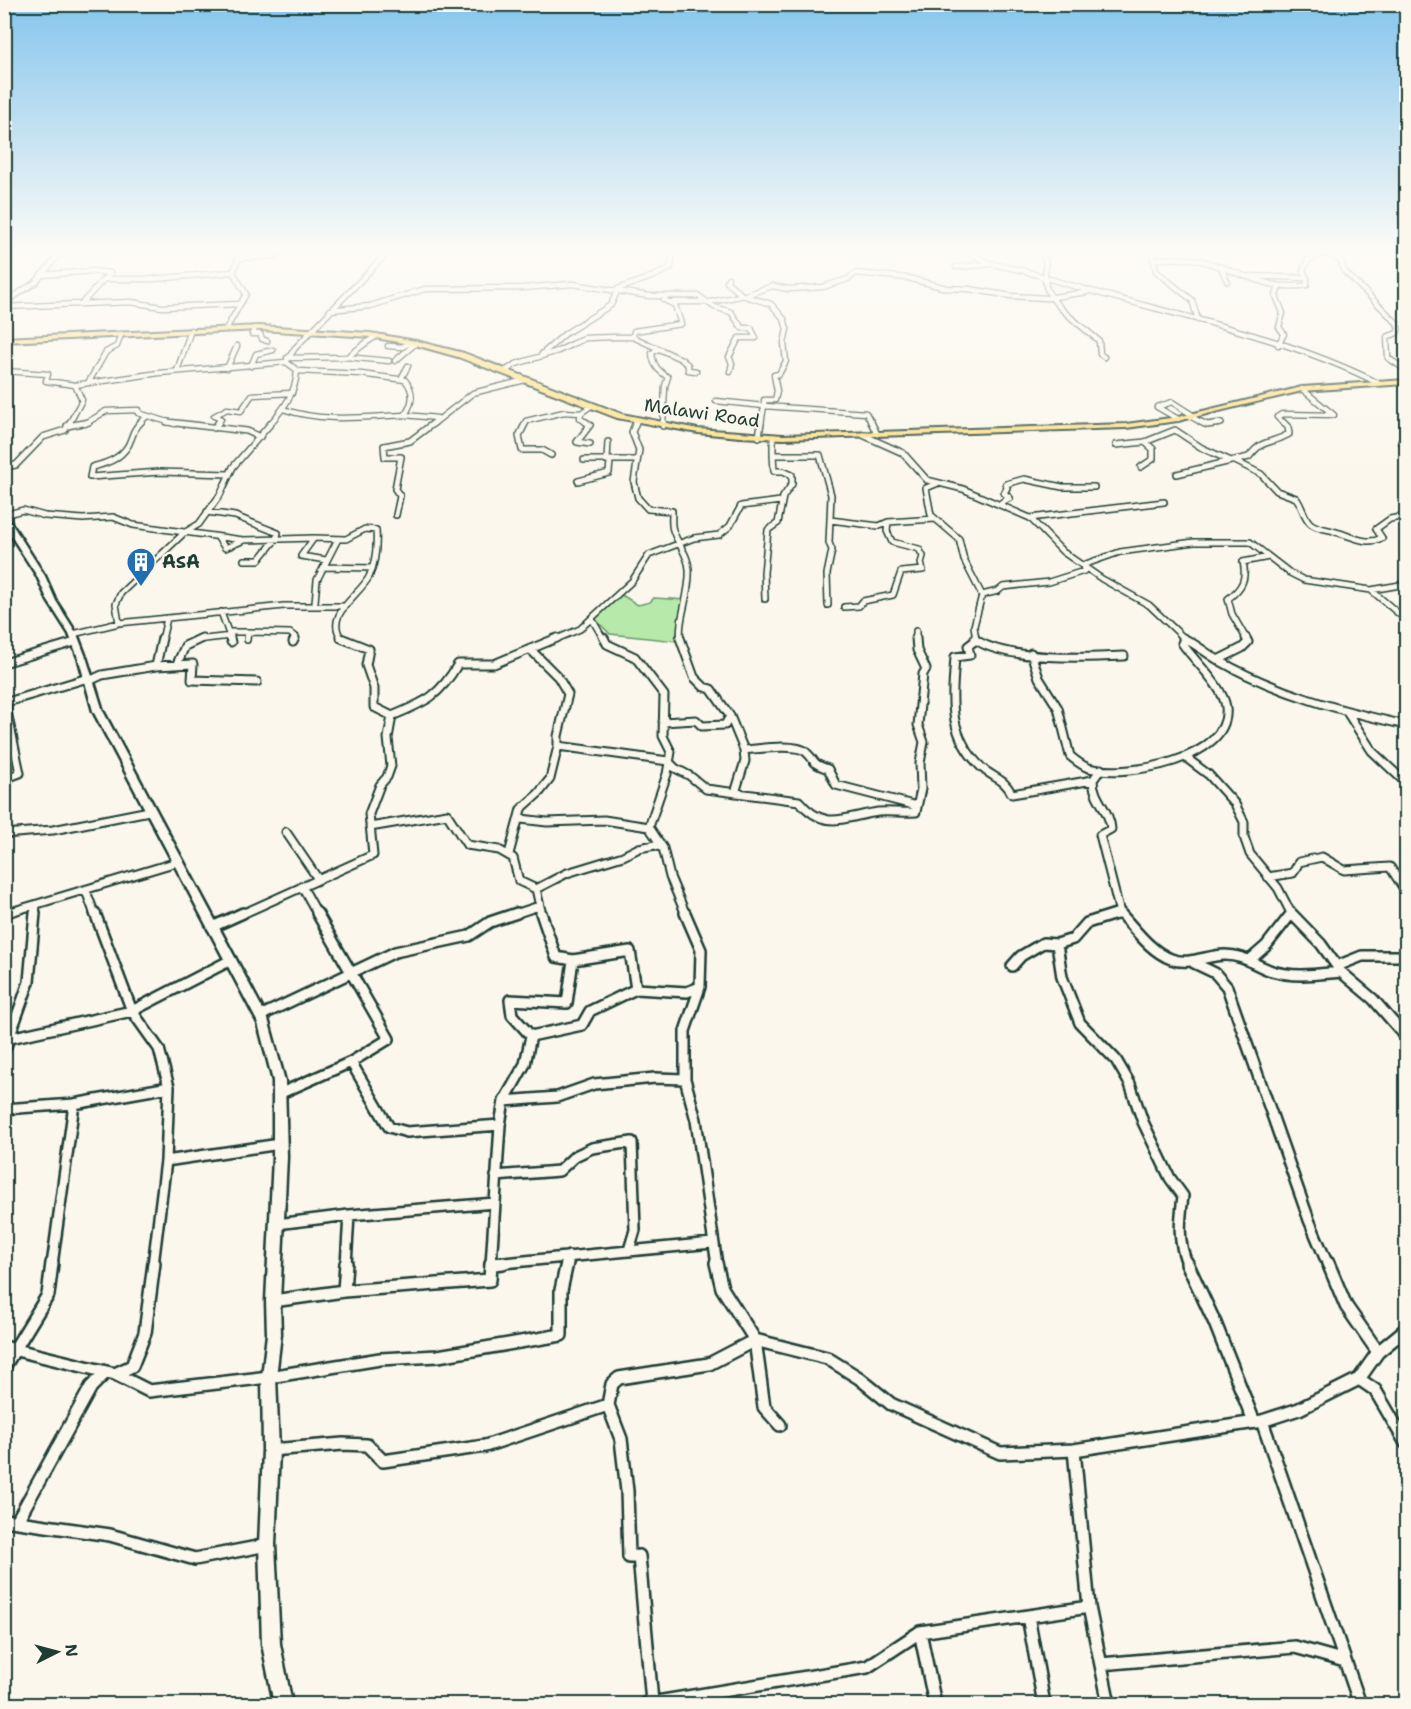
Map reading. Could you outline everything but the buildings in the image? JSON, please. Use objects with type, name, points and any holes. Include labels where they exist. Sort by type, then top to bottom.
[{"type":"main road","name":"Malawi Road","points":[[4,340],[143,333]]},
{"type":"main road","name":"Malawi Road","points":[[341,333],[377,336],[461,355],[506,370],[591,406],[637,420],[702,432],[759,437],[1126,426],[1178,419],[1302,389],[1406,383]]},
{"type":"street","points":[[177,371],[190,333]]},
{"type":"street","points":[[253,333],[260,334],[262,339],[267,341]]},
{"type":"street","points":[[287,360],[309,333]]},
{"type":"street","points":[[506,370],[542,354],[566,333]]},
{"type":"street","points":[[633,337],[634,333]]},
{"type":"street","points":[[730,372],[732,363],[729,357],[739,338],[756,338],[755,333]]},
{"type":"street","points":[[759,437],[764,400],[775,400],[777,391],[774,375],[779,374],[786,361],[784,343],[786,333]]},
{"type":"street","points":[[1090,333],[1097,339],[1100,354],[1104,357]]},
{"type":"street","points":[[1239,333],[1354,370],[1378,383]]},
{"type":"street","points":[[1278,345],[1283,333]]},
{"type":"street","points":[[1397,333],[1387,337],[1388,358],[1407,370]]},
{"type":"street","points":[[88,383],[106,352],[117,346],[121,334]]},
{"type":"street","points":[[347,357],[359,350],[362,344],[377,336]]},
{"type":"street","points":[[526,360],[558,351],[585,338],[633,337],[685,362],[688,370],[696,371]]},
{"type":"street","points":[[388,346],[402,347],[413,343]]},
{"type":"street","points":[[4,371],[48,374],[46,381],[75,385],[177,371],[251,366],[287,360],[347,357],[392,361],[413,343]]},
{"type":"street","points":[[227,368],[237,346]]},
{"type":"street","points":[[658,349],[652,353],[652,362],[668,377],[665,386],[663,426]]},
{"type":"street","points":[[251,366],[256,354],[273,350]]},
{"type":"street","points":[[287,360],[298,371],[361,374],[408,381],[413,395],[411,406],[405,415]]},
{"type":"street","points":[[401,379],[408,366]]},
{"type":"street","points":[[119,623],[116,604],[121,593],[184,533],[199,524],[220,495],[229,474],[284,409],[297,384],[298,371]]},
{"type":"street","points":[[396,515],[400,496],[395,489],[401,457],[385,457],[384,446],[406,444],[437,418],[473,393],[525,380]]},
{"type":"street","points":[[4,467],[15,465],[43,437],[65,430],[81,400],[75,385]]},
{"type":"street","points":[[1177,474],[1249,457],[1258,445],[1279,440],[1289,434],[1288,427],[1277,417],[1282,414],[1334,415],[1302,389]]},
{"type":"street","points":[[214,428],[221,419],[214,416],[222,409],[228,407],[241,411],[252,395],[292,393]]},
{"type":"street","points":[[716,401],[764,406],[854,410],[866,413],[877,434]]},
{"type":"street","points":[[1178,419],[1157,407],[1172,402],[1207,425],[1221,423]]},
{"type":"street","points":[[551,455],[542,450],[522,450],[519,436],[524,423],[564,412],[581,413],[591,406]]},
{"type":"street","points":[[284,409],[299,416],[323,419],[405,415],[437,418]]},
{"type":"street","points":[[67,426],[86,425],[97,420],[106,411],[139,410],[138,413],[146,417],[164,422],[247,431],[260,437]]},
{"type":"street","points":[[581,413],[580,418],[590,425],[577,441],[590,444]]},
{"type":"street","points":[[146,417],[134,429],[131,441],[122,455],[108,463],[92,467],[90,477],[160,472],[229,474]]},
{"type":"street","points":[[637,420],[633,427],[632,440],[639,450],[635,460],[636,493],[639,501],[651,510],[672,511],[672,529],[686,554],[689,569],[689,594],[680,629],[680,639],[698,683],[711,689],[730,716],[744,750],[745,761],[735,793]]},
{"type":"street","points":[[1116,445],[1144,442],[1175,430],[1181,432],[1202,448],[1261,474],[1277,491],[1296,498],[1307,520],[1316,528],[1335,531],[1360,541],[1379,540],[1382,537],[1376,530],[1383,523],[1393,517],[1407,516]]},
{"type":"street","points":[[863,435],[903,453],[924,478],[936,484],[963,489],[1030,518],[1063,552],[1149,605],[1165,618],[1184,639],[1193,642],[1218,660],[1293,694],[1347,712],[1407,725]]},
{"type":"street","points":[[765,599],[764,573],[768,530],[778,523],[781,501],[786,489],[792,484],[792,475],[783,471],[774,471],[773,437]]},
{"type":"street","points":[[1141,467],[1153,459],[1153,449],[1144,442]]},
{"type":"street","points":[[578,481],[582,478],[609,473],[608,445],[597,444]]},
{"type":"street","points":[[773,455],[820,455],[825,467],[831,495],[829,543],[832,550],[827,574],[828,605]]},
{"type":"street","points":[[584,460],[635,460]]},
{"type":"street","points":[[1003,505],[1002,502],[1010,498],[1004,493],[1007,488],[1006,484],[1019,479],[1062,487],[1094,487]]},
{"type":"street","points":[[936,484],[925,490],[928,508],[935,519],[959,539],[964,560],[982,595],[974,626],[976,640],[988,648],[1067,659],[1124,656]]},
{"type":"street","points":[[283,1704],[271,1644],[267,1545],[271,1450],[269,1377],[274,1334],[273,1301],[280,1144],[279,1081],[264,1023],[193,887],[149,811],[98,711],[74,638],[52,601],[41,576],[4,516],[23,510],[45,516],[83,519],[114,517],[133,525],[180,530],[184,533],[218,538],[225,548],[232,547],[243,540],[348,539],[358,531],[371,528],[376,530],[369,577],[343,606],[338,615],[339,635],[341,639],[369,649],[366,664],[374,688],[374,707],[392,716],[427,701],[447,683],[458,664],[494,664],[580,629],[632,580],[649,555],[694,538],[719,535],[730,526],[741,506],[781,501]]},
{"type":"street","points":[[1030,518],[1129,504],[1164,502]]},
{"type":"street","points":[[207,512],[243,517],[278,533],[276,539],[259,560],[244,560]]},
{"type":"street","points":[[830,520],[879,526],[888,522],[935,519]]},
{"type":"street","points":[[844,607],[859,606],[863,601],[871,598],[892,595],[901,572],[923,570],[921,563],[923,556],[919,549],[896,546],[891,542],[887,531],[888,522]]},
{"type":"street","points":[[314,538],[301,556],[325,564],[372,568]]},
{"type":"street","points":[[315,602],[318,580],[338,539]]},
{"type":"street","points":[[1083,565],[1120,552],[1209,541],[1250,542],[1290,573],[1304,580],[1371,590],[1407,584]]},
{"type":"street","points":[[1218,660],[1242,648],[1248,642],[1232,614],[1228,599],[1241,588],[1245,580],[1243,562],[1269,557]]},
{"type":"street","points":[[982,595],[998,591],[1003,587],[1049,582],[1059,577],[1077,574],[1084,570],[1083,565]]},
{"type":"street","points":[[1371,590],[1407,620]]},
{"type":"street","points":[[4,663],[119,623],[315,602],[343,606]]},
{"type":"street","points":[[221,612],[224,625],[231,637]]},
{"type":"street","points":[[156,666],[167,618]]},
{"type":"street","points":[[592,619],[607,644],[635,657],[657,685],[665,700],[663,736],[671,752],[667,774],[649,826]]},
{"type":"street","points":[[668,761],[672,768],[694,778],[697,784],[706,789],[799,801],[806,812],[834,823],[874,813],[916,812],[921,789],[920,763],[924,742],[918,725],[923,674],[926,669],[917,650],[916,631]]},
{"type":"street","points":[[247,640],[248,632]]},
{"type":"street","points":[[177,664],[185,646],[192,641],[220,634],[231,637],[248,632],[290,633],[295,637],[293,642]]},
{"type":"street","points":[[1031,653],[1039,678],[1058,708],[1062,733],[1070,748],[1070,756],[1083,766],[1101,770],[1166,764],[1202,750],[1221,731],[1226,711],[1223,697],[1213,680],[1198,666],[1187,650],[1182,642],[1184,639]]},
{"type":"street","points":[[976,640],[968,646],[970,655],[955,657],[954,691],[951,699],[960,734],[974,760],[993,778],[1006,782],[1012,794],[1027,793],[1065,783],[1093,780]]},
{"type":"street","points":[[509,854],[516,827],[521,819],[521,809],[539,793],[550,778],[568,694],[558,677],[530,649]]},
{"type":"street","points":[[4,779],[20,773],[5,703],[102,675],[177,664],[193,664],[192,681],[257,682]]},
{"type":"street","points":[[1347,712],[1372,751],[1407,783]]},
{"type":"street","points":[[212,927],[373,855],[369,814],[380,785],[387,777],[391,766],[388,738],[392,716]]},
{"type":"street","points":[[663,722],[696,720],[702,726],[725,726],[730,716]]},
{"type":"street","points":[[558,747],[668,761]]},
{"type":"street","points":[[744,750],[774,747],[800,749],[806,752],[814,764],[828,769],[836,785],[917,806]]},
{"type":"street","points":[[1185,757],[1209,775],[1234,804],[1244,822],[1244,837],[1250,854],[1278,888],[1291,914],[1321,944],[1339,969],[1373,999],[1407,1037]]},
{"type":"street","points":[[1101,770],[1093,780],[1092,786],[1112,824],[1111,829],[1100,835],[1120,913],[1163,956],[1194,963],[1215,973],[1227,987],[1309,1220],[1346,1306],[1378,1352]]},
{"type":"street","points":[[4,834],[53,830],[149,811]]},
{"type":"street","points":[[370,827],[447,814],[467,845],[490,847],[509,854],[513,858],[519,881],[536,889]]},
{"type":"street","points":[[521,819],[548,822],[604,820],[649,826],[663,848],[670,876],[701,950],[700,987],[685,1031],[686,1079],[696,1120],[712,1243],[722,1288],[754,1340],[764,1407],[780,1425]]},
{"type":"street","points":[[286,832],[318,879]]},
{"type":"street","points":[[536,889],[567,873],[623,856],[639,848],[655,845],[663,848]]},
{"type":"street","points":[[1268,877],[1293,873],[1299,862],[1322,857],[1344,870],[1390,867],[1407,892]]},
{"type":"street","points":[[4,914],[177,862]]},
{"type":"street","points":[[279,1094],[351,1062],[390,1039],[302,886]]},
{"type":"street","points":[[536,889],[539,906],[556,957],[573,960],[630,951],[636,989]]},
{"type":"street","points":[[86,891],[132,1011],[159,1048],[169,1087],[166,1161],[145,1333],[132,1365],[111,1373],[91,1387],[10,1520],[110,1535],[195,1559],[267,1545]]},
{"type":"street","points":[[4,1052],[29,982],[36,905]]},
{"type":"street","points":[[260,1016],[395,952],[469,936],[490,922],[539,906]]},
{"type":"street","points":[[1012,966],[1026,953],[1043,944],[1057,944],[1073,939],[1088,923],[1120,913]]},
{"type":"street","points":[[1251,959],[1266,946],[1291,914]]},
{"type":"street","points":[[1057,944],[1062,977],[1080,1023],[1116,1060],[1130,1084],[1143,1122],[1170,1178],[1183,1196],[1179,1227],[1183,1254],[1258,1421],[1360,1704]]},
{"type":"street","points":[[1194,963],[1209,956],[1241,956],[1251,959],[1263,968],[1281,974],[1339,969],[1352,957],[1406,956]]},
{"type":"street","points":[[10,1038],[132,1011],[231,960]]},
{"type":"street","points":[[531,1036],[512,1015],[510,1000],[539,1001],[546,1005],[567,1003],[570,995],[568,974],[573,960]]},
{"type":"street","points":[[531,1036],[582,1025],[590,1011],[636,989],[687,992],[700,987]]},
{"type":"street","points":[[273,1301],[345,1291],[490,1280],[493,1264],[496,1176],[504,1101],[525,1064],[531,1036]]},
{"type":"street","points":[[351,1062],[389,1127],[407,1132],[500,1125]]},
{"type":"street","points":[[504,1101],[557,1097],[594,1084],[655,1078],[686,1079]]},
{"type":"street","points":[[4,1109],[74,1104],[169,1087]]},
{"type":"street","points":[[4,1367],[10,1348],[48,1295],[74,1104]]},
{"type":"street","points":[[496,1176],[559,1171],[570,1158],[587,1149],[632,1142],[635,1230],[628,1250]]},
{"type":"street","points":[[166,1161],[280,1144]]},
{"type":"street","points":[[277,1224],[349,1215],[495,1203]]},
{"type":"street","points":[[345,1291],[349,1215]]},
{"type":"street","points":[[493,1264],[712,1243]]},
{"type":"street","points":[[10,1348],[111,1373],[149,1391],[269,1377],[380,1359],[438,1356],[489,1349],[561,1335],[561,1290],[569,1256]]},
{"type":"street","points":[[1089,1607],[920,1632],[867,1667],[648,1703],[639,1556],[629,1557],[627,1491],[621,1439],[608,1405],[612,1384],[619,1378],[709,1364],[754,1340],[827,1358],[859,1378],[891,1404],[1000,1453],[1074,1450],[1258,1421],[1299,1409],[1359,1379],[1378,1352],[1407,1329]]},
{"type":"street","points":[[1359,1379],[1375,1390],[1407,1443]]},
{"type":"street","points":[[271,1450],[343,1444],[367,1445],[383,1461],[485,1446],[608,1405]]},
{"type":"street","points":[[1074,1450],[1089,1607],[1109,1704]]},
{"type":"street","points":[[1028,1616],[1044,1704]]},
{"type":"street","points":[[920,1632],[935,1704]]},
{"type":"street","points":[[1101,1664],[1295,1647],[1345,1661]]},
{"type":"green space","points":[[620,594],[638,605],[650,602],[654,598],[687,600],[676,641],[610,634],[595,619]]},
{"type":"place","name":"ASA","points":[[141,588]]}]
